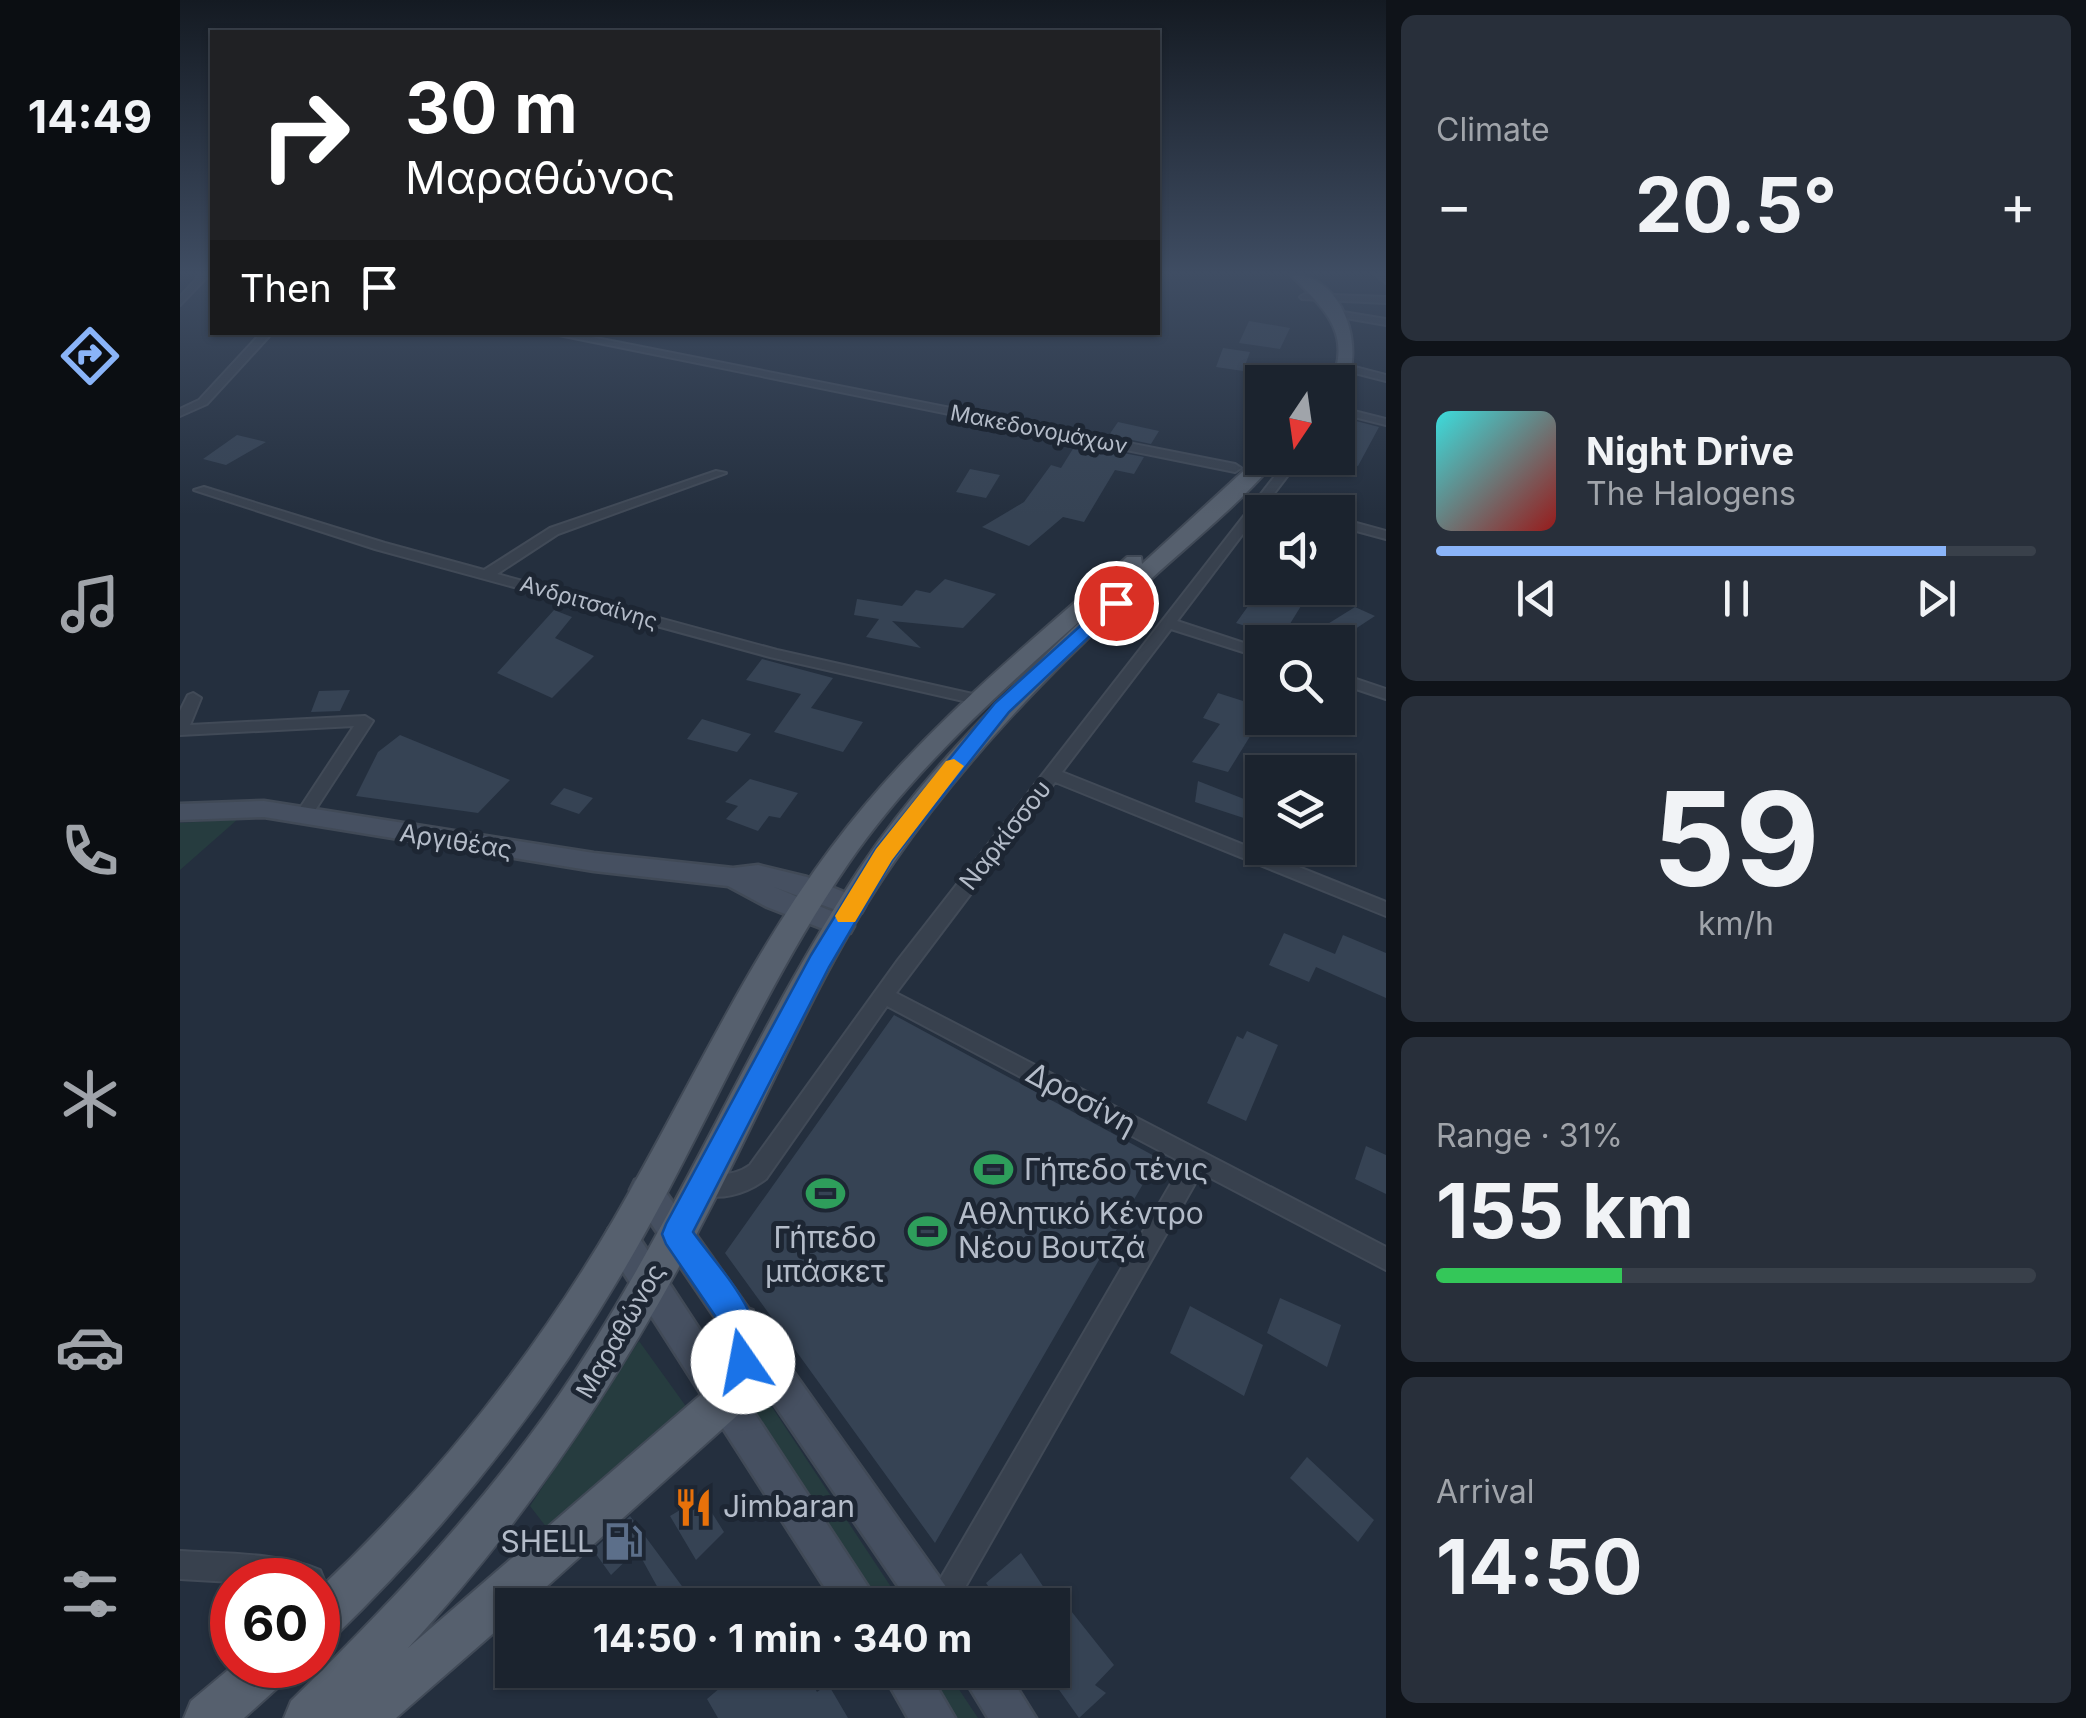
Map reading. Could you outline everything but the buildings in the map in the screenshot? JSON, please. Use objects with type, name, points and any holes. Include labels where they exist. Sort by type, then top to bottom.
[{"type":"main road","name":"Μαραθώνος","points":[[340,1579],[462,1468],[533,1376],[621,1238],[811,901],[883,799],[981,700],[1245,458]]},
{"type":"main road","name":"Μαραθώνος","points":[[308,1718],[429,1597],[492,1521],[575,1409],[677,1234],[846,916],[918,810],[1002,708],[1251,475]]},
{"type":"main road","points":[[343,1718],[380,1701],[429,1661],[726,1399],[743,1362],[740,1324]]},
{"type":"main road","points":[[208,1718],[243,1688]]},
{"type":"street","points":[[180,413],[203,402],[246,355]]},
{"type":"street","name":"Μακεδονομάχων","points":[[666,355],[1234,468]]},
{"type":"street","points":[[1355,370],[1386,378]]},
{"type":"street","points":[[1355,414],[1386,422]]},
{"type":"street","points":[[488,572],[554,531],[720,473]]},
{"type":"street","name":"Ναρκίσσου","points":[[1267,495],[1283,475]]},
{"type":"street","name":"Ανδριτσαίνης","points":[[200,490],[361,541],[488,572],[775,654],[981,700]]},
{"type":"street","name":"Ναρκίσσου","points":[[703,1186],[742,1184],[758,1172],[883,995],[1245,524]]},
{"type":"street","points":[[1355,527],[1386,536]]},
{"type":"street","points":[[1168,623],[1245,648]]},
{"type":"street","points":[[1355,684],[1386,694]]},
{"type":"street","points":[[193,698],[180,730],[365,721],[304,814]]},
{"type":"street","points":[[1051,774],[1386,910]]},
{"type":"street","name":"Αργιθέας","points":[[180,812],[264,810],[304,814],[594,862],[733,877],[811,901]]},
{"type":"street","points":[[811,901],[846,916]]},
{"type":"street","name":"Δροσίνη","points":[[883,995],[1386,1259]]},
{"type":"street","points":[[947,1588],[1197,1159]]},
{"type":"street","points":[[646,1190],[925,1588]]},
{"type":"street","points":[[621,1238],[849,1588]]},
{"type":"street","points":[[180,1565],[210,1567]]},
{"type":"street","points":[[914,1688],[933,1718]]},
{"type":"street","points":[[993,1688],[1014,1718]]},
{"type":"green space","points":[[238,819],[180,870],[180,823]]},
{"type":"green space","points":[[639,1341],[690,1412],[547,1528],[530,1506]]},
{"type":"green space","points":[[764,1395],[892,1588],[865,1588],[749,1410]]},
{"type":"green space","points":[[931,1688],[958,1688],[978,1718],[950,1718]]},
{"type":"slow traffic","points":[[847,916],[884,854],[954,766]]},
{"type":"place","name":"Γήπεδο τένις","points":[[994,1170]]},
{"type":"place","name":"Γήπεδο μπάσκετ","points":[[825,1194]]},
{"type":"place","name":"Αθλητικό Κέντρο Νέου Βουτζά","points":[[928,1231]]},
{"type":"place","name":"Jimbaran","points":[[693,1507]]},
{"type":"place","name":"SHELL","points":[[624,1542]]},
{"type":"route","points":[[743,1362],[740,1324],[677,1234],[820,962],[884,854],[1002,708],[1116,603]]}]
